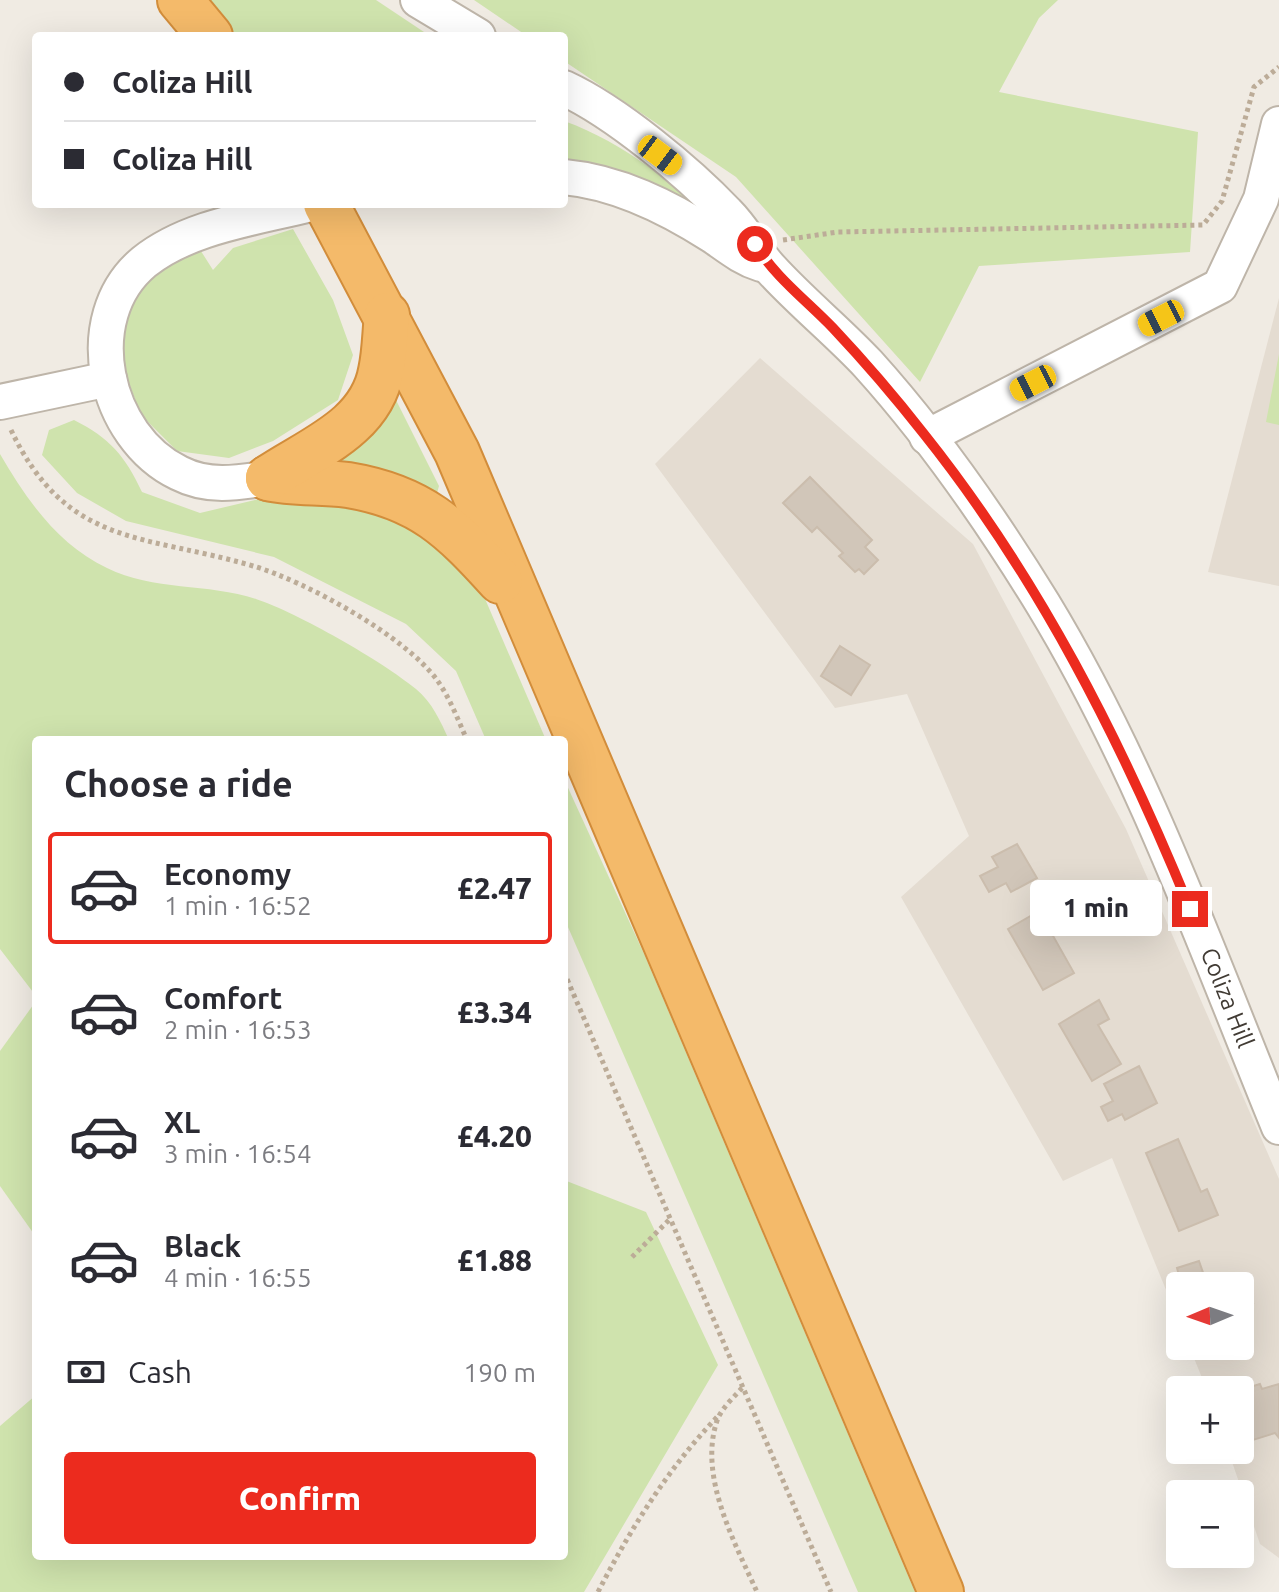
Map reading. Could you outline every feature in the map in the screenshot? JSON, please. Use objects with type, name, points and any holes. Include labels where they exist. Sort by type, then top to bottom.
[{"type":"highway","points":[[180,0],[207,32]]},
{"type":"highway","points":[[328,208],[457,452],[941,1592]]},
{"type":"highway","points":[[268,478],[336,437],[359,418],[381,374],[387,315]]},
{"type":"highway","points":[[268,478],[347,485],[398,496],[422,507],[472,550],[518,601]]},
{"type":"street","points":[[418,0],[471,32]]},
{"type":"street","name":"Coliza Hill","points":[[568,90],[585,98],[679,169],[869,365],[927,437],[1044,605],[1156,827],[1279,1127]]},
{"type":"street","points":[[927,437],[1220,286],[1261,199],[1279,124]]},
{"type":"street","points":[[568,178],[598,183],[648,200],[714,236],[745,259],[762,256]]},
{"type":"street","points":[[268,478],[206,483],[163,464],[119,413],[106,358],[108,333],[116,301],[129,278],[158,252],[218,228],[295,208]]},
{"type":"street","points":[[1,401],[109,379]]},
{"type":"path","points":[[762,256],[838,232],[1203,225],[1222,201],[1254,87],[1279,67]]},
{"type":"path","points":[[1,401],[23,456],[41,481],[81,517],[134,540],[271,572],[375,626],[414,655],[438,681],[465,736]]},
{"type":"path","points":[[568,981],[831,1592]]},
{"type":"path","points":[[632,1257],[669,1220]]},
{"type":"path","points":[[598,1592],[622,1547],[684,1451],[742,1388]]},
{"type":"path","points":[[719,1414],[712,1440],[714,1476],[731,1535],[757,1592]]},
{"type":"shaded area","points":[[1279,298],[1279,586],[1208,572]]},
{"type":"shaded area","points":[[760,358],[973,544],[1126,829],[1279,1179],[1279,1558],[1260,1544],[1254,1526],[1254,1480],[1238,1480],[1233,1464],[1254,1464],[1254,1376],[1201,1376],[1195,1360],[1254,1360],[1254,1272],[1166,1272],[1166,1290],[1112,1158],[1063,1181],[901,897],[969,836],[907,694],[835,708],[655,464]]},
{"type":"green space","points":[[208,0],[376,0],[424,32],[234,32]]},
{"type":"green space","points":[[474,0],[1058,0],[1039,18],[999,92],[1198,132],[1190,252],[979,266],[920,382],[736,177],[568,64],[568,32],[521,32]]},
{"type":"green space","points":[[568,123],[629,153],[725,226],[568,166]]},
{"type":"green space","points":[[293,229],[333,300],[353,355],[338,400],[273,441],[229,458],[177,451],[141,415],[122,365],[125,314],[157,267],[199,248],[213,270],[233,248]]},
{"type":"green space","points":[[1279,354],[1279,425],[1266,422]]},
{"type":"green space","points":[[393,394],[439,486],[437,493],[306,464]]},
{"type":"green space","points":[[74,420],[115,449],[142,492],[200,513],[276,495],[369,497],[470,564],[544,736],[484,736],[456,671],[406,624],[274,557],[126,521],[77,493],[42,455],[49,430]]},
{"type":"green space","points":[[0,454],[32,504],[58,534],[89,558],[125,575],[162,584],[238,594],[294,615],[362,652],[401,678],[422,694],[439,719],[447,736],[32,736],[32,991],[0,949]]},
{"type":"green space","points":[[568,788],[645,956],[915,1592],[858,1592],[568,927]]},
{"type":"green space","points":[[32,1007],[32,1231],[0,1186],[0,1051]]},
{"type":"green space","points":[[568,1182],[646,1212],[718,1365],[584,1592],[0,1592],[0,1426],[32,1398],[32,1560],[568,1560]]},
{"type":"building","points":[[810,477],[872,540],[865,547],[878,560],[864,574],[859,569],[855,572],[839,556],[843,553],[817,527],[812,532],[783,503]]},
{"type":"building","points":[[840,646],[870,665],[851,695],[821,676]]},
{"type":"building","points":[[1017,844],[1037,878],[1011,892],[1006,883],[989,892],[980,876],[998,867],[992,857]]},
{"type":"building","points":[[1039,911],[1074,973],[1043,990],[1008,929]]},
{"type":"building","points":[[1099,1000],[1109,1019],[1098,1025],[1121,1064],[1092,1081],[1059,1024]]},
{"type":"building","points":[[1139,1066],[1157,1103],[1125,1120],[1122,1114],[1108,1121],[1101,1107],[1113,1101],[1104,1084]]},
{"type":"building","points":[[1178,1139],[1201,1192],[1207,1189],[1218,1215],[1179,1231],[1146,1153]]},
{"type":"building","points":[[1199,1261],[1203,1272],[1178,1272],[1177,1268]]},
{"type":"building","points":[[1260,1384],[1262,1389],[1279,1384],[1279,1438],[1275,1433],[1254,1440],[1254,1386]]},
{"type":"route","points":[[755,244],[769,267],[869,365],[927,437],[1044,605],[1156,827],[1190,909]]}]
